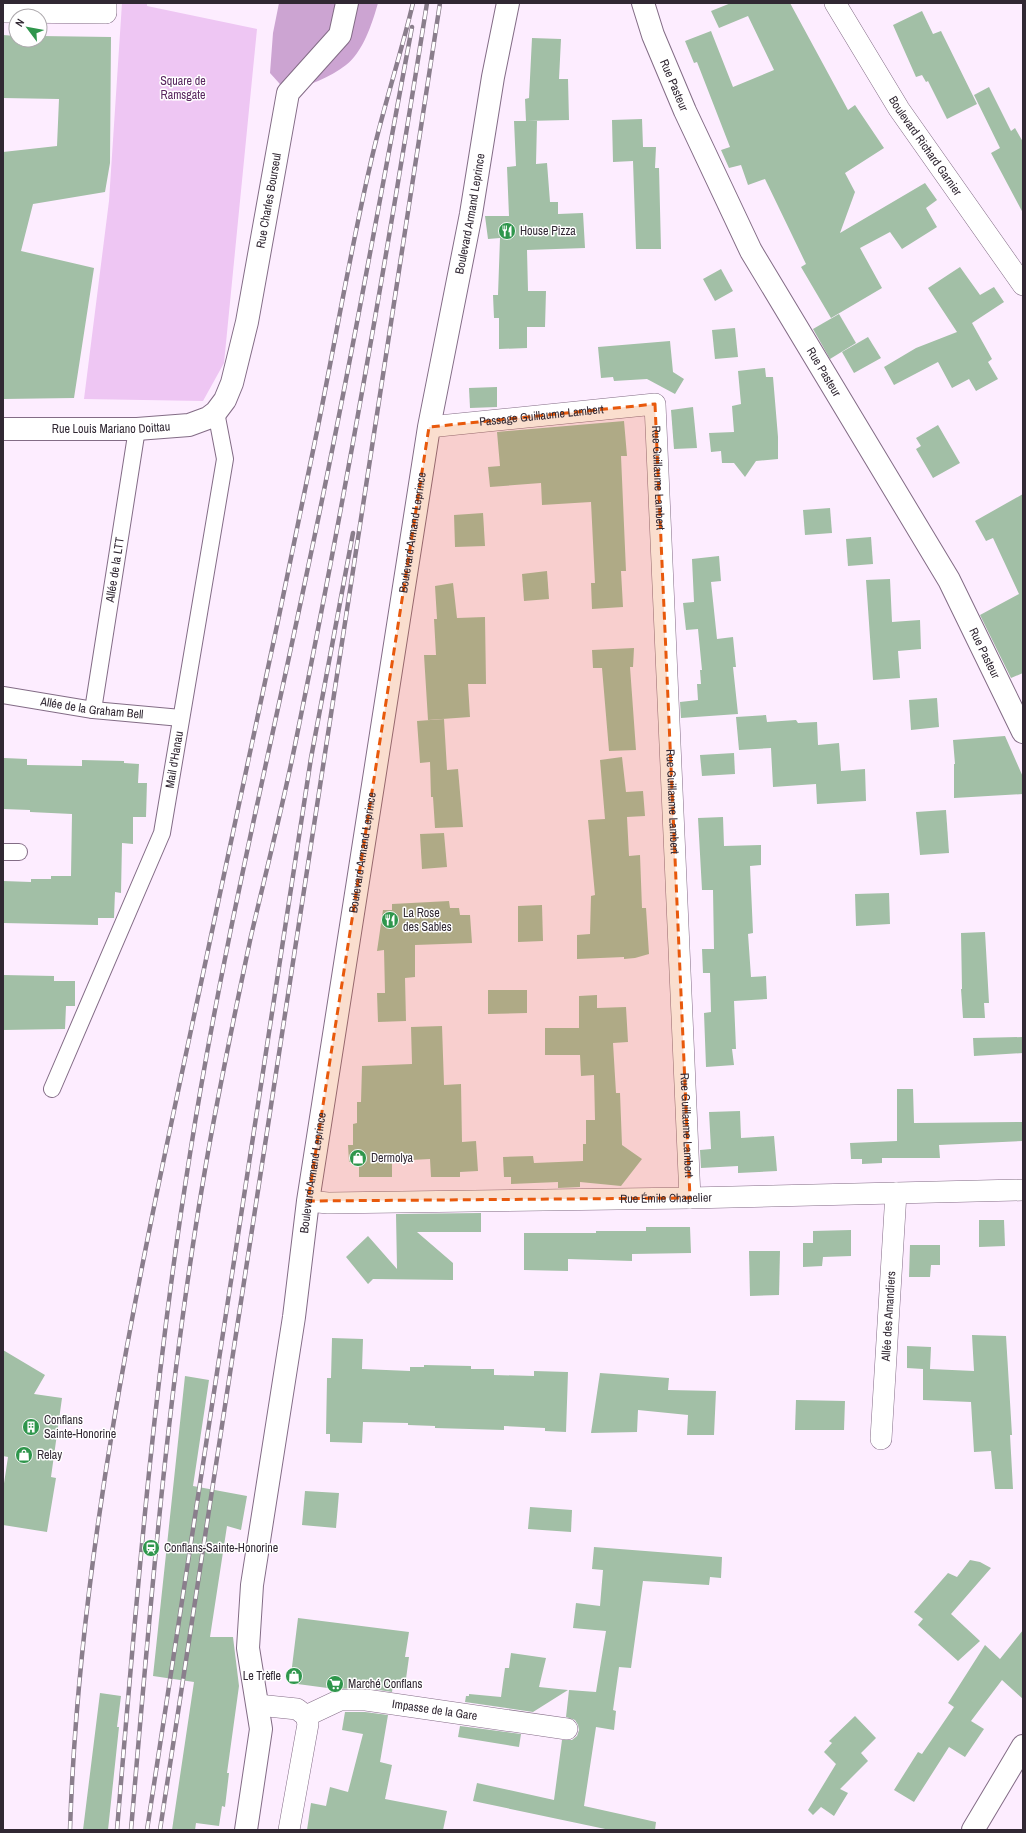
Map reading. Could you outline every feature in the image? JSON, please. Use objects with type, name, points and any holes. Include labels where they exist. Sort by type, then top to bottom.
[{"type":"street","points":[[3,12],[106,13],[106,3]]},
{"type":"street","name":"Rue Charles Bourseul","points":[[216,412],[225,400],[232,383],[247,322],[288,93],[340,35],[347,3]]},
{"type":"street","name":"Boulevard Armand Leprince","points":[[246,1830],[261,1729],[248,1648],[255,1563],[294,1317],[308,1202],[429,427],[471,214],[493,77],[508,3]]},
{"type":"street","name":"Rue Pasteur","points":[[643,3],[653,35],[685,111],[751,251],[949,580],[1023,732]]},
{"type":"street","name":"Boulevard Richard Garnier","points":[[835,3],[899,109],[1023,285]]},
{"type":"street","name":"Passage Guillaume Lambert","points":[[429,427],[655,404]]},
{"type":"street","name":"Rue Guillaume Lambert","points":[[655,404],[690,1198]]},
{"type":"street","name":"Rue Louis Mariano Doittau","points":[[3,429],[137,430],[190,425],[208,418],[216,412]]},
{"type":"street","name":"Mail d'Hanau","points":[[52,1089],[162,833],[225,459],[216,412]]},
{"type":"street","name":"Allée de la LTT","points":[[93,710],[137,430]]},
{"type":"street","name":"Allée de la Graham Bell","points":[[3,695],[93,710],[181,718]]},
{"type":"street","name":"Rue Émile Chapelier","points":[[308,1202],[328,1203],[690,1198],[1023,1190]]},
{"type":"street","name":"Allée des Amandiers","points":[[881,1439],[896,1193]]},
{"type":"street","name":"Impasse de la Gare","points":[[306,1716],[340,1700],[366,1700],[568,1729]]},
{"type":"street","points":[[258,1705],[297,1710],[306,1716],[308,1724],[289,1830]]},
{"type":"street","points":[[973,1830],[1023,1746]]},
{"type":"highlighted area","points":[[655,404],[690,1198],[308,1201],[429,427]]},
{"type":"green space","name":"Square de Ramsgate","points":[[122,3],[147,3],[147,6],[257,29],[224,363],[203,401],[84,399],[109,201]]},
{"type":"shaded area","points":[[279,3],[378,3],[373,20],[362,45],[346,65],[333,74],[288,93],[270,73],[273,33]]},
{"type":"building","points":[[731,3],[790,3],[848,110],[855,105],[884,148],[845,173],[855,192],[840,233],[925,183],[937,200],[926,208],[937,227],[902,249],[890,232],[860,248],[882,288],[831,318],[801,267],[806,264],[765,179],[748,185],[741,165],[729,168],[721,150],[730,147],[697,62],[694,63],[685,41],[711,31],[733,87],[774,70],[748,16],[719,28],[711,11]]},
{"type":"building","points":[[922,11],[933,34],[941,31],[977,104],[947,119],[928,81],[926,82],[922,75],[916,77],[893,25]]},
{"type":"building","points":[[3,35],[8,35],[8,48],[48,48],[48,36],[111,37],[110,163],[105,192],[33,204],[21,251],[94,268],[74,398],[3,399],[3,152],[57,146],[59,99],[3,98]]},
{"type":"building","points":[[532,38],[561,39],[559,79],[568,79],[569,120],[526,121],[525,99],[529,98]]},
{"type":"building","points":[[989,87],[1011,131],[1015,128],[1023,142],[1023,213],[991,153],[1000,148],[974,95]]},
{"type":"building","points":[[642,119],[643,147],[656,147],[655,168],[659,168],[661,249],[636,249],[633,161],[613,162],[612,120]]},
{"type":"building","points":[[514,121],[537,121],[536,164],[547,163],[550,202],[558,202],[558,214],[583,213],[585,248],[527,250],[528,291],[546,291],[545,327],[527,327],[527,348],[499,349],[499,318],[494,318],[493,295],[498,295],[500,238],[488,239],[485,216],[509,216],[507,167],[516,166]]},
{"type":"building","points":[[960,267],[980,295],[994,287],[1004,302],[972,323],[992,359],[988,362],[998,379],[976,391],[969,379],[952,388],[938,362],[894,385],[884,367],[916,348],[957,332],[928,288]]},
{"type":"building","points":[[721,269],[733,291],[715,301],[703,279]]},
{"type":"building","points":[[839,314],[856,343],[830,359],[813,329]]},
{"type":"building","points":[[735,328],[738,357],[715,359],[712,330]]},
{"type":"building","points":[[868,337],[881,358],[854,373],[842,352]]},
{"type":"building","points":[[670,341],[673,372],[684,379],[675,394],[647,379],[614,381],[613,377],[601,378],[598,347]]},
{"type":"building","points":[[765,368],[766,377],[773,377],[778,437],[778,459],[756,461],[745,477],[734,463],[722,463],[721,451],[711,452],[709,433],[734,432],[732,406],[741,404],[738,371]]},
{"type":"building","points":[[497,387],[497,407],[470,408],[469,388]]},
{"type":"building","points":[[693,407],[697,448],[674,449],[671,410]]},
{"type":"building","points":[[624,421],[627,456],[621,456],[626,571],[621,571],[623,607],[592,609],[591,583],[595,583],[591,502],[542,505],[541,483],[490,487],[488,467],[500,466],[497,432]]},
{"type":"building","points":[[938,425],[960,463],[933,478],[916,449],[921,446],[916,438]]},
{"type":"building","points":[[1023,494],[1023,673],[1011,678],[980,615],[1019,594],[993,538],[986,541],[975,521]]},
{"type":"building","points":[[830,508],[832,533],[805,535],[803,510]]},
{"type":"building","points":[[483,513],[485,546],[455,547],[454,515]]},
{"type":"building","points":[[871,537],[873,564],[848,566],[846,539]]},
{"type":"building","points":[[719,556],[721,581],[711,582],[717,639],[733,637],[736,667],[733,667],[738,714],[681,718],[680,702],[698,700],[697,684],[701,684],[700,670],[702,670],[698,629],[686,630],[683,603],[694,602],[692,559]]},
{"type":"building","points":[[547,571],[549,599],[524,601],[522,574]]},
{"type":"building","points":[[890,579],[892,622],[920,620],[921,649],[898,651],[900,678],[873,680],[866,580]]},
{"type":"building","points":[[453,583],[457,618],[485,617],[486,684],[468,684],[470,717],[428,720],[424,655],[436,655],[434,619],[437,619],[435,586]]},
{"type":"building","points":[[634,648],[633,667],[630,667],[636,750],[609,751],[602,668],[593,668],[592,650]]},
{"type":"building","points":[[937,698],[939,727],[911,730],[909,700]]},
{"type":"building","points":[[766,715],[767,722],[796,720],[798,723],[817,722],[818,745],[839,743],[841,771],[865,769],[866,801],[817,804],[816,784],[773,787],[771,748],[739,750],[736,717]]},
{"type":"building","points":[[444,719],[447,770],[458,769],[463,827],[435,828],[433,797],[431,797],[430,762],[420,763],[417,721]]},
{"type":"building","points":[[1005,736],[1023,777],[1023,794],[954,798],[955,764],[953,740]]},
{"type":"building","points":[[734,753],[735,774],[702,776],[700,755]]},
{"type":"building","points":[[622,757],[626,792],[643,791],[645,816],[627,817],[629,856],[640,855],[642,908],[646,908],[649,954],[624,959],[624,957],[577,959],[577,935],[590,934],[591,896],[595,895],[588,820],[605,819],[600,760]]},
{"type":"building","points":[[4,758],[27,759],[27,765],[82,766],[82,760],[124,761],[124,763],[139,764],[138,783],[147,783],[146,817],[133,817],[133,844],[122,843],[121,893],[115,892],[114,918],[98,918],[98,925],[3,923],[3,881],[31,882],[31,879],[51,879],[51,876],[71,876],[72,814],[3,809]]},
{"type":"building","points":[[946,810],[949,853],[920,855],[916,812]]},
{"type":"building","points":[[723,817],[724,846],[761,845],[761,865],[750,866],[753,933],[748,934],[751,977],[766,976],[767,999],[734,1001],[736,1049],[732,1049],[734,1065],[706,1067],[704,1013],[711,1012],[710,973],[703,973],[702,949],[714,949],[713,890],[702,890],[698,818]]},
{"type":"building","points":[[444,833],[447,867],[422,869],[420,834]]},
{"type":"building","points":[[889,893],[890,924],[856,926],[855,894]]},
{"type":"building","points":[[449,901],[450,908],[459,908],[460,915],[470,915],[472,943],[415,945],[415,977],[405,978],[406,1021],[378,1022],[377,993],[385,993],[384,950],[377,951],[383,910],[392,910],[392,904]]},
{"type":"building","points":[[542,905],[543,941],[518,942],[518,906]]},
{"type":"building","points":[[985,932],[989,1003],[984,1003],[985,1018],[963,1018],[961,989],[961,933]]},
{"type":"building","points":[[3,975],[54,976],[54,981],[75,981],[75,1006],[66,1006],[65,1029],[3,1030]]},
{"type":"building","points":[[488,990],[527,990],[527,1013],[488,1014]]},
{"type":"building","points":[[597,995],[597,1008],[626,1007],[628,1042],[613,1043],[616,1093],[620,1093],[622,1145],[642,1159],[621,1186],[580,1182],[580,1187],[558,1188],[558,1182],[511,1184],[511,1177],[504,1177],[503,1157],[533,1156],[534,1163],[583,1161],[583,1144],[586,1144],[586,1120],[595,1120],[594,1075],[581,1076],[580,1055],[545,1055],[545,1028],[579,1028],[579,996]]},
{"type":"building","points":[[442,1026],[444,1085],[461,1084],[462,1142],[476,1141],[478,1171],[460,1172],[460,1177],[431,1177],[430,1159],[392,1161],[392,1177],[359,1177],[359,1162],[349,1162],[348,1145],[353,1145],[353,1124],[357,1123],[357,1102],[361,1102],[362,1066],[412,1064],[411,1027]]},
{"type":"building","points":[[1023,1037],[1023,1053],[974,1056],[973,1038]]},
{"type":"building","points":[[897,1089],[913,1089],[914,1123],[1023,1122],[1023,1141],[939,1145],[940,1158],[882,1158],[882,1163],[862,1164],[862,1159],[851,1159],[850,1143],[897,1141]]},
{"type":"building","points":[[740,1111],[741,1138],[774,1136],[777,1171],[738,1173],[738,1166],[701,1168],[700,1150],[711,1149],[709,1112]]},
{"type":"building","points":[[481,1213],[481,1232],[417,1232],[453,1263],[453,1280],[373,1279],[368,1284],[346,1257],[368,1236],[397,1269],[396,1214]]},
{"type":"building","points":[[979,1220],[1004,1220],[1005,1246],[979,1247]]},
{"type":"building","points":[[646,1227],[690,1227],[691,1253],[632,1254],[632,1261],[568,1259],[568,1271],[524,1270],[524,1233],[646,1231]]},
{"type":"building","points":[[851,1230],[851,1256],[823,1257],[822,1266],[803,1267],[803,1243],[813,1243],[813,1231]]},
{"type":"building","points":[[910,1245],[940,1245],[940,1265],[931,1265],[930,1277],[909,1277]]},
{"type":"building","points":[[749,1251],[780,1251],[779,1295],[750,1296]]},
{"type":"building","points":[[972,1335],[1006,1336],[1012,1435],[1010,1435],[1013,1489],[995,1489],[991,1451],[974,1452],[971,1402],[923,1400],[923,1369],[907,1368],[907,1346],[931,1347],[930,1369],[974,1371]]},
{"type":"building","points":[[332,1338],[363,1339],[362,1369],[410,1371],[410,1367],[424,1367],[424,1365],[471,1366],[471,1369],[494,1369],[494,1375],[534,1376],[534,1371],[568,1372],[566,1432],[545,1431],[545,1428],[504,1426],[504,1430],[435,1428],[435,1426],[408,1425],[408,1423],[363,1422],[362,1443],[330,1442],[330,1434],[326,1434],[327,1378],[331,1378]]},
{"type":"building","points":[[3,1350],[45,1375],[34,1394],[62,1398],[51,1477],[56,1478],[47,1532],[3,1525],[3,1490],[8,1457],[3,1456]]},
{"type":"building","points":[[600,1373],[669,1378],[668,1390],[716,1391],[714,1435],[687,1435],[688,1415],[638,1410],[637,1432],[591,1433]]},
{"type":"building","points":[[185,1376],[209,1380],[193,1486],[247,1496],[241,1530],[227,1526],[210,1637],[233,1637],[239,1686],[227,1773],[229,1773],[225,1807],[222,1806],[219,1826],[196,1823],[195,1830],[172,1830],[194,1682],[153,1676]]},
{"type":"building","points":[[796,1400],[845,1401],[844,1430],[795,1430]]},
{"type":"building","points":[[305,1491],[339,1493],[336,1528],[302,1525]]},
{"type":"building","points":[[530,1507],[572,1510],[571,1532],[528,1529]]},
{"type":"building","points":[[594,1547],[722,1557],[721,1578],[710,1577],[709,1585],[643,1581],[631,1668],[619,1667],[613,1710],[616,1711],[614,1730],[596,1727],[584,1806],[656,1822],[655,1830],[610,1830],[473,1801],[477,1783],[554,1800],[562,1740],[572,1740],[577,1736],[579,1730],[575,1720],[566,1717],[569,1690],[596,1692],[606,1631],[573,1628],[576,1603],[600,1606],[603,1570],[592,1569]]},
{"type":"building","points":[[970,1560],[980,1562],[991,1568],[951,1614],[980,1641],[958,1661],[918,1625],[923,1619],[914,1612],[948,1573],[957,1577]]},
{"type":"building","points":[[298,1618],[409,1632],[405,1657],[409,1657],[405,1686],[393,1685],[392,1692],[366,1688],[335,1689],[290,1683]]},
{"type":"building","points":[[1023,1630],[1023,1699],[1002,1680],[971,1721],[984,1729],[965,1757],[949,1747],[914,1802],[894,1790],[918,1752],[922,1754],[954,1707],[948,1703],[985,1645],[1000,1659]]},
{"type":"building","points":[[511,1653],[546,1658],[539,1687],[568,1690],[533,1712],[465,1702],[466,1696],[469,1696],[469,1694],[501,1697],[505,1668],[509,1668]]},
{"type":"building","points":[[100,1693],[121,1696],[108,1830],[83,1830]]},
{"type":"building","points":[[345,1712],[365,1712],[388,1715],[380,1762],[392,1765],[385,1799],[447,1811],[443,1830],[307,1830],[311,1803],[326,1806],[330,1787],[348,1792],[363,1734],[342,1730]]},
{"type":"building","points":[[855,1716],[876,1738],[861,1753],[868,1761],[840,1789],[848,1793],[834,1816],[821,1807],[813,1815],[808,1810],[836,1764],[824,1752],[832,1743],[829,1741]]},
{"type":"building","points":[[460,1726],[521,1734],[519,1747],[458,1737]]},
{"type":"railway","points":[[70,1830],[77,1715],[88,1600],[104,1485],[144,1257],[291,560],[362,200],[380,125],[413,3]]},
{"type":"railway","points":[[131,1830],[161,1496],[181,1330],[206,1164],[239,993],[290,769],[331,560],[381,282],[427,3]]},
{"type":"railway","points":[[160,1830],[440,3]]},
{"type":"railway","points":[[117,1830],[139,1576],[156,1407],[177,1238],[190,1154],[229,937],[334,440],[412,27]]},
{"type":"railway","points":[[147,1830],[311,758],[353,533]]},
{"type":"place","name":"House Pizza","points":[[507,231]]},
{"type":"place","name":"La Rose des Sables","points":[[390,920]]},
{"type":"place","name":"Dermolya","points":[[358,1158]]},
{"type":"place","name":"Conflans Sainte-Honorine","points":[[31,1427]]},
{"type":"place","name":"Relay","points":[[24,1455]]},
{"type":"place","name":"Conflans-Sainte-Honorine","points":[[151,1548]]},
{"type":"place","name":"Le Trèfle","points":[[294,1676]]},
{"type":"place","name":"Marché Conflans","points":[[335,1684]]}]
